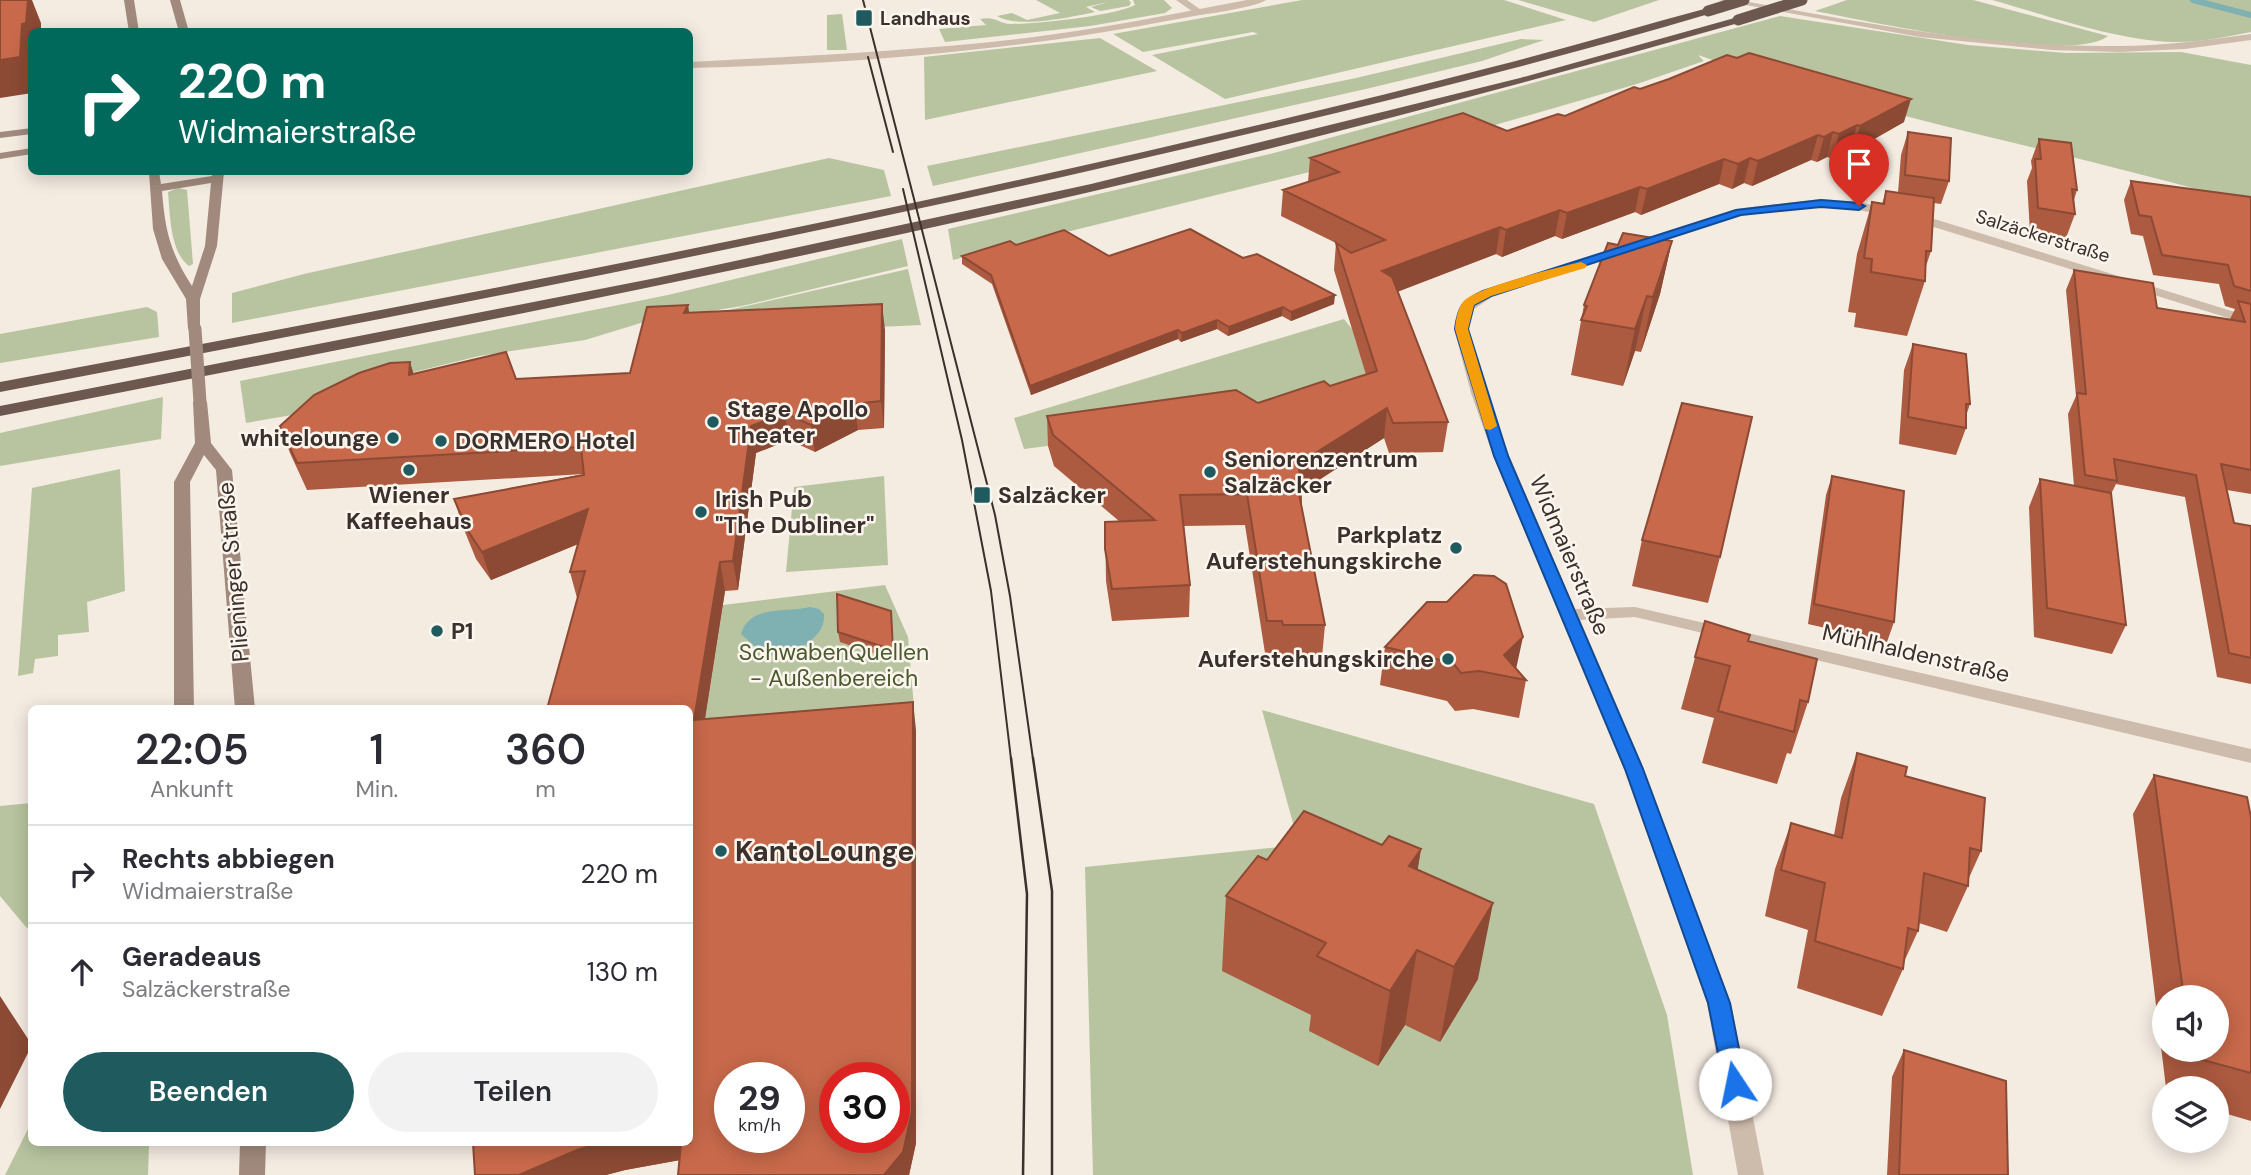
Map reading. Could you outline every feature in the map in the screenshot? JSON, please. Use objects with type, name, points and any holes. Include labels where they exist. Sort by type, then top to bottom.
[{"type":"highway","points":[[0,387],[646,263],[1003,187],[1456,80],[1745,0]]},
{"type":"highway","points":[[0,411],[512,313],[1000,208],[1448,100],[1802,0]]},
{"type":"main road","points":[[129,0],[134,28]]},
{"type":"main road","points":[[175,0],[183,28]]},
{"type":"main road","points":[[0,135],[28,132]]},
{"type":"main road","points":[[0,156],[28,152]]},
{"type":"main road","points":[[154,175],[159,229],[168,259],[192,299],[203,443]]},
{"type":"main road","points":[[154,189],[219,175],[209,255],[192,299]]},
{"type":"main road","name":"Plieninger Straße","points":[[184,705],[182,482],[203,443],[224,470],[245,705]]},
{"type":"main road","points":[[252,1175],[253,1146]]},
{"type":"street","points":[[1181,0],[1199,12]]},
{"type":"street","points":[[693,65],[887,53],[1026,40],[1261,0]]},
{"type":"street","points":[[1723,0],[1905,32],[2004,44],[2139,48],[2199,46],[2251,37]]},
{"type":"street","name":"Salzäckerstraße","points":[[1821,203],[1859,206],[1927,221],[2251,321]]},
{"type":"street","name":"Widmaierstraße","points":[[1751,1175],[1719,1003],[1634,769],[1501,456],[1478,393],[1461,329],[1469,302],[1487,294],[1740,212],[1821,203]]},
{"type":"street","name":"Mühlhaldenstraße","points":[[1568,615],[1635,612],[2251,756]]},
{"type":"green space","points":[[1036,0],[1129,0],[1131,3],[1129,6],[1100,11],[1091,7],[1108,2],[1086,7],[1095,12],[1045,21],[1018,22],[997,16],[1012,13],[1027,20],[1060,13]]},
{"type":"green space","points":[[1133,0],[1164,0],[1172,8],[1165,13],[1090,26],[945,42],[939,29],[986,25],[980,19],[986,18],[1011,24],[1093,16],[1135,5]]},
{"type":"green space","points":[[1302,0],[1504,0],[1566,20],[1225,99],[1152,55],[1258,34],[1253,32],[1143,52],[1113,34]]},
{"type":"green space","points":[[1518,0],[1659,0],[1594,22]]},
{"type":"green space","points":[[1847,0],[1973,0],[2108,36],[2087,44],[2054,46],[2012,43],[1920,31],[1815,11]]},
{"type":"green space","points":[[1992,0],[2251,0],[2251,32],[2191,42],[2149,40],[2081,26]]},
{"type":"green space","points":[[842,14],[847,50],[827,50],[827,15]]},
{"type":"green space","points":[[1780,16],[1968,45],[2066,53],[2181,52],[2251,65],[2251,205],[2113,167],[1904,116],[1698,55],[1704,61],[1637,84],[1464,134],[953,260],[948,229],[1274,153]]},
{"type":"green space","points":[[1100,38],[1157,71],[925,120],[924,57]]},
{"type":"green space","points":[[1521,39],[1544,40],[1482,61],[1370,88],[933,186],[927,166],[1356,78]]},
{"type":"green space","points":[[829,158],[884,170],[891,196],[232,323],[232,293],[304,274]]},
{"type":"green space","points":[[178,188],[187,190],[193,264],[189,266],[178,252],[171,221],[168,192]]},
{"type":"green space","points":[[902,239],[908,266],[742,306],[644,322],[585,340],[479,356],[350,388],[298,414],[246,423],[240,381],[668,295]]},
{"type":"green space","points":[[908,269],[921,325],[709,335],[707,315]]},
{"type":"green space","points":[[147,307],[157,312],[159,337],[0,363],[0,334]]},
{"type":"green space","points":[[1344,319],[1352,329],[1375,404],[1024,449],[1014,418]]},
{"type":"green space","points":[[163,397],[161,439],[0,466],[0,433]]},
{"type":"green space","points":[[120,469],[125,591],[87,602],[89,632],[58,635],[58,656],[35,659],[33,673],[18,676],[32,488]]},
{"type":"green space","points":[[884,476],[888,565],[786,572],[794,487]]},
{"type":"green space","name":"SchwabenQuellen - Außenbereich","points":[[885,585],[908,637],[916,731],[700,750],[723,605]]},
{"type":"green space","points":[[1262,710],[1594,804],[1667,1015],[1693,1175],[1093,1175],[1085,867],[1299,845]]},
{"type":"green space","points":[[28,803],[28,928],[0,896],[0,806]]},
{"type":"green space","points":[[28,1129],[28,1146],[149,1146],[148,1175],[5,1175]]},
{"type":"water","points":[[810,607],[819,609],[824,614],[823,623],[812,640],[793,651],[773,656],[765,655],[741,634],[746,624],[760,614]]},
{"type":"building","points":[[0,0],[28,0],[26,23],[22,24],[20,57],[0,60]]},
{"type":"building","points":[[1749,53],[1911,99],[1860,126],[1839,134],[1833,132],[1824,137],[1818,135],[1758,161],[1750,158],[1738,164],[1724,159],[1647,189],[1640,187],[1567,213],[1560,210],[1506,230],[1500,227],[1382,271],[1392,277],[1448,422],[1393,423],[1387,408],[1298,464],[1303,493],[1299,494],[1325,625],[1283,625],[1282,621],[1267,621],[1247,494],[1180,495],[1190,585],[1112,589],[1105,549],[1105,522],[1155,520],[1053,435],[1047,416],[1236,390],[1258,403],[1324,381],[1330,386],[1377,371],[1336,243],[1351,253],[1385,240],[1283,190],[1339,172],[1310,158],[1463,113],[1507,131],[1558,114],[1565,116],[1634,87],[1640,89],[1727,55],[1737,58]]},
{"type":"building","points":[[1908,132],[1951,138],[1949,181],[1905,175]]},
{"type":"building","points":[[2039,139],[2071,143],[2077,190],[2072,189],[2075,214],[2038,208],[2035,159],[2041,159]]},
{"type":"building","points":[[2131,181],[2251,197],[2251,291],[2234,286],[2228,265],[2162,255],[2151,217],[2139,215]]},
{"type":"building","points":[[1886,191],[1934,198],[1931,251],[1926,251],[1925,281],[1871,272],[1872,259],[1864,258],[1872,202],[1884,204]]},
{"type":"building","points":[[1190,229],[1243,258],[1257,254],[1335,295],[1291,312],[1283,307],[1229,327],[1217,320],[1182,333],[1178,330],[1030,386],[991,275],[962,256],[1010,241],[1016,245],[1064,230],[1109,256]]},
{"type":"building","points":[[1623,233],[1672,241],[1653,297],[1647,296],[1635,329],[1581,320],[1587,306],[1584,305],[1608,243],[1618,245]]},
{"type":"building","points":[[2074,270],[2153,283],[2157,308],[2245,322],[2238,301],[2251,304],[2251,470],[2221,464],[2234,523],[2251,526],[2251,658],[2229,653],[2196,475],[2114,459],[2117,481],[2085,475],[2077,393],[2086,394]]},
{"type":"building","points":[[882,304],[881,401],[854,404],[811,425],[785,413],[751,426],[733,561],[720,562],[694,720],[913,702],[910,1121],[910,1062],[819,1062],[819,1153],[902,1153],[884,1175],[678,1175],[681,1146],[693,1146],[693,705],[548,705],[585,571],[570,572],[588,509],[482,552],[468,531],[454,499],[584,475],[581,447],[297,463],[280,426],[314,395],[359,373],[390,363],[410,362],[409,375],[506,352],[516,379],[630,373],[647,307],[688,305],[684,313]]},
{"type":"building","points":[[1913,344],[1966,354],[1970,404],[1966,404],[1966,428],[1908,417]]},
{"type":"building","points":[[1682,403],[1752,417],[1720,557],[1642,540]]},
{"type":"building","points":[[1832,476],[1904,491],[1894,622],[1814,604]]},
{"type":"building","points":[[2040,479],[2111,493],[2126,625],[2047,608]]},
{"type":"building","points":[[1474,575],[1494,576],[1506,584],[1523,637],[1504,655],[1526,680],[1479,671],[1461,673],[1453,663],[1385,647],[1427,602],[1447,602]]},
{"type":"building","points":[[837,594],[891,611],[893,650],[838,632]]},
{"type":"building","points":[[1705,621],[1750,635],[1748,641],[1817,659],[1808,702],[1800,700],[1794,732],[1718,711],[1730,666],[1695,657]]},
{"type":"building","points":[[1857,753],[1907,767],[1905,776],[1985,798],[1981,851],[1970,848],[1968,886],[1924,873],[1918,931],[1908,928],[1903,969],[1815,941],[1825,883],[1781,870],[1791,823],[1842,838]]},
{"type":"building","points":[[2154,775],[2247,797],[2251,817],[2251,1073],[2210,1062],[2229,1062],[2229,985],[2182,985]]},
{"type":"building","points":[[1304,811],[1382,845],[1389,836],[1421,849],[1409,866],[1493,903],[1454,967],[1417,950],[1390,991],[1317,956],[1326,943],[1226,896],[1258,856],[1267,860]]},
{"type":"building","points":[[1904,1050],[2006,1081],[2008,1175],[1899,1175]]},
{"type":"building","points":[[473,1146],[591,1146],[519,1175],[475,1175]]},
{"type":"waterway","points":[[2193,0],[2251,15]]},
{"type":"tram line","points":[[863,0],[995,515],[1010,596],[1033,759]]},
{"type":"tram line","points":[[868,57],[893,152]]},
{"type":"tram line","points":[[903,189],[962,440],[991,591],[1011,759]]},
{"type":"tram line","points":[[1011,758],[1027,894],[1023,1175]]},
{"type":"tram line","points":[[1033,758],[1052,891],[1052,1175]]},
{"type":"slow traffic","points":[[1490,426],[1461,329],[1469,302],[1581,265]]},
{"type":"place","name":"Landhaus","points":[[864,18]]},
{"type":"place","name":"Stage Apollo Theater","points":[[713,422]]},
{"type":"place","name":"whitelounge","points":[[393,438]]},
{"type":"place","name":"DORMERO Hotel","points":[[441,441]]},
{"type":"place","name":"Wiener Kaffeehaus","points":[[409,470]]},
{"type":"place","name":"Seniorenzentrum Salzäcker","points":[[1210,472]]},
{"type":"place","name":"Salzäcker","points":[[982,495]]},
{"type":"place","name":"Irish Pub \"The Dubliner\"","points":[[701,512]]},
{"type":"place","name":"Parkplatz Auferstehungskirche","points":[[1456,548]]},
{"type":"place","name":"P1","points":[[437,631]]},
{"type":"place","name":"Auferstehungskirche","points":[[1448,659]]},
{"type":"place","name":"KantoLounge","points":[[721,851]]},
{"type":"route","points":[[1735,1084],[1719,1003],[1634,769],[1501,456],[1478,393],[1461,329],[1469,302],[1487,294],[1740,212],[1821,203],[1859,206]]}]
